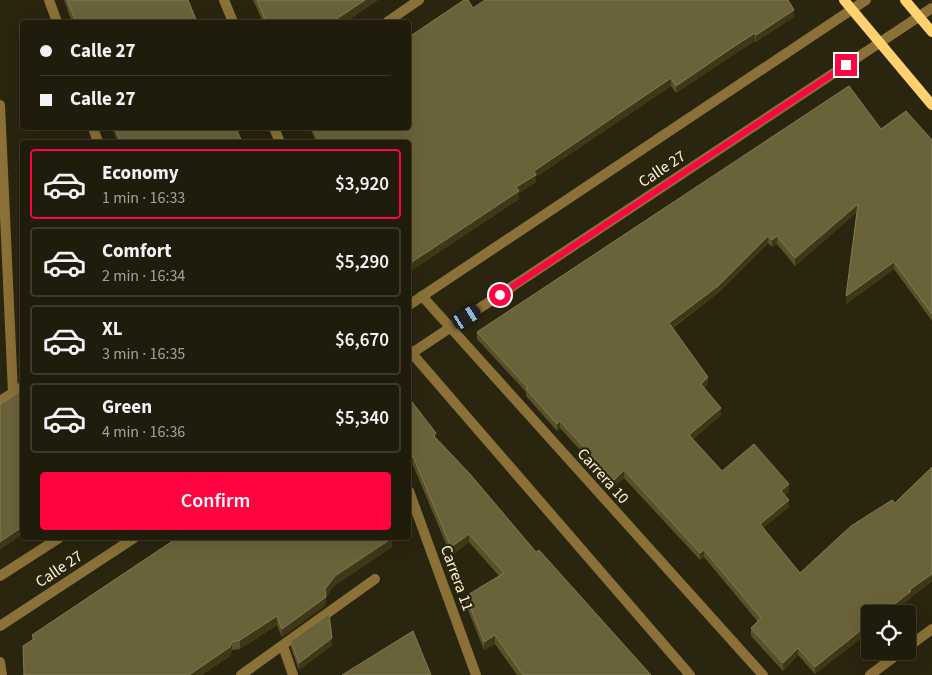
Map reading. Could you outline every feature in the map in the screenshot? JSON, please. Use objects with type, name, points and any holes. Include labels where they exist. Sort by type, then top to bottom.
[{"type":"street","points":[[49,0],[55,20]]},
{"type":"street","points":[[224,0],[232,20]]},
{"type":"street","points":[[390,20],[420,0]]},
{"type":"street","points":[[844,0],[932,105]]},
{"type":"street","name":"Calle 27","points":[[411,304],[866,0]]},
{"type":"street","points":[[905,0],[932,32]]},
{"type":"street","name":"Calle 27","points":[[411,352],[932,8]]},
{"type":"street","points":[[0,105],[18,390],[0,400]]},
{"type":"street","name":"Carrera 10","points":[[422,296],[763,675]]},
{"type":"street","points":[[411,354],[690,675]]},
{"type":"street","name":"Carrera 11","points":[[411,496],[476,675]]},
{"type":"street","name":"Calle 27","points":[[0,576],[56,540]]},
{"type":"street","name":"Calle 27","points":[[0,626],[131,540]]},
{"type":"street","points":[[241,675],[375,579]]},
{"type":"street","points":[[916,641],[932,629]]},
{"type":"street","points":[[283,646],[293,675]]},
{"type":"street","points":[[870,675],[890,660]]},
{"type":"street","points":[[0,662],[2,675]]},
{"type":"building","points":[[67,0],[188,0],[196,20],[75,20]]},
{"type":"building","points":[[257,0],[365,0],[335,20],[265,20]]},
{"type":"building","points":[[464,0],[468,0],[473,8],[485,0],[788,0],[794,10],[756,35],[755,33],[733,47],[676,86],[671,78],[534,171],[536,175],[516,187],[519,191],[411,263],[411,140],[318,140],[314,130],[411,130],[411,36]]},
{"type":"building","points":[[849,86],[881,129],[906,111],[932,140],[932,314],[894,262],[846,296],[858,204],[795,258],[777,236],[772,240],[768,236],[718,286],[669,323],[708,377],[701,384],[721,408],[689,435],[722,471],[754,444],[789,484],[781,491],[789,500],[760,524],[800,573],[851,526],[892,500],[895,503],[932,467],[932,574],[909,590],[911,591],[893,605],[861,605],[861,630],[815,667],[798,648],[783,663],[751,628],[761,618],[704,550],[700,553],[624,470],[614,480],[560,421],[557,424],[526,389],[528,388],[477,332]]},
{"type":"building","points":[[116,130],[237,130],[241,140],[120,140]]},
{"type":"building","points":[[20,391],[20,528],[0,542],[0,405]]},
{"type":"building","points":[[411,401],[436,433],[434,436],[470,474],[536,552],[539,550],[651,675],[523,675],[495,635],[484,642],[466,596],[504,573],[469,534],[451,547],[413,456],[411,458]]},
{"type":"building","points":[[174,540],[389,540],[335,576],[325,589],[326,597],[282,629],[277,616],[240,640],[232,642],[230,647],[189,675],[24,675],[23,646],[34,639],[32,635]]},
{"type":"building","points":[[329,614],[332,638],[299,663],[291,641]]},
{"type":"building","points":[[413,631],[431,675],[342,675]]},
{"type":"route","points":[[500,295],[846,65]]}]
